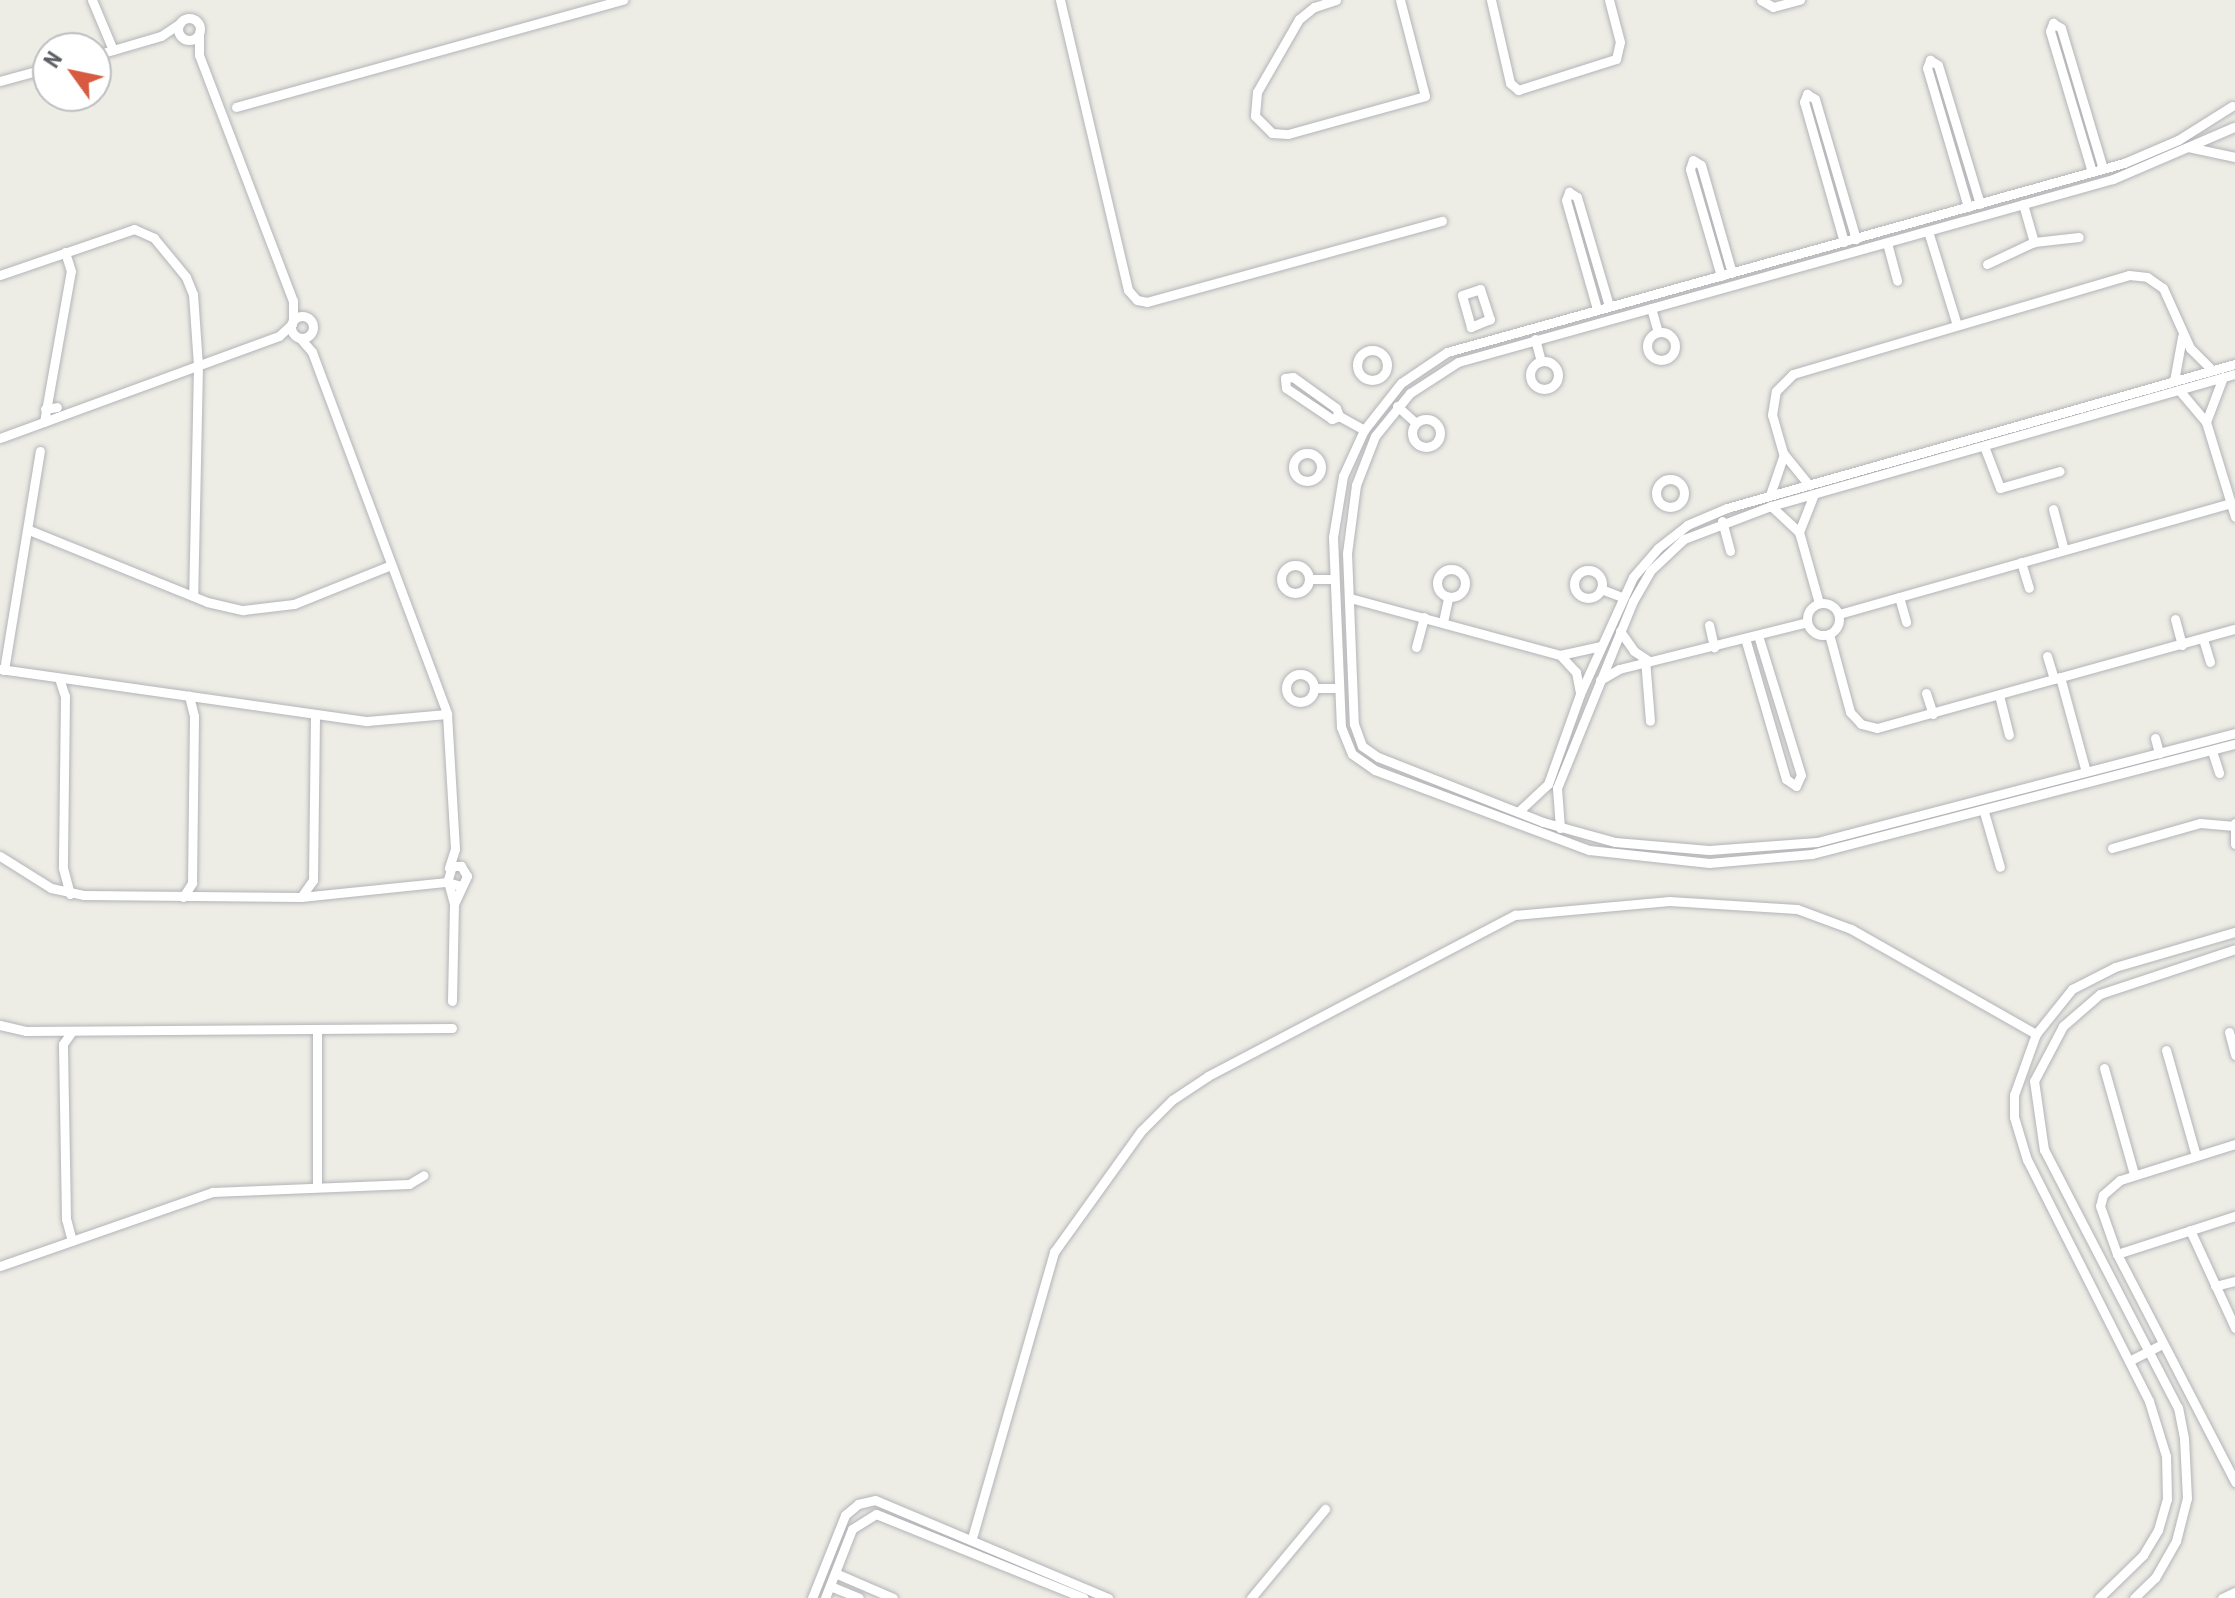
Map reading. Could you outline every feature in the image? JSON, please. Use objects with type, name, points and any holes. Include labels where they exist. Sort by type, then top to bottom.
[{"type":"street","points":[[92,0],[113,50],[161,36],[180,23],[193,19],[199,33],[199,55],[293,301],[308,317],[312,352],[447,714],[453,757],[455,849],[448,876],[454,904],[452,1001]]},
{"type":"street","points":[[236,107],[623,0]]},
{"type":"street","points":[[1060,0],[1128,290],[1137,300],[1147,302],[1442,221]]},
{"type":"street","points":[[1336,0],[1314,7],[1299,19],[1257,92],[1255,116],[1272,133],[1288,134],[1425,96],[1400,0]]},
{"type":"street","points":[[1491,0],[1510,83],[1518,90],[1616,59],[1620,42],[1609,0]]},
{"type":"street","points":[[1761,0],[1773,7],[1800,0]]},
{"type":"street","points":[[180,23],[183,38],[199,55]]},
{"type":"street","points":[[2092,172],[2049,28],[2053,23],[2061,28],[2103,169]]},
{"type":"street","points":[[161,36],[183,38],[199,33]]},
{"type":"street","points":[[2059,62],[2071,58]]},
{"type":"street","points":[[1968,207],[1926,65],[1930,60],[1938,65],[1980,204]]},
{"type":"street","points":[[0,81],[32,72]]},
{"type":"street","points":[[1844,242],[1803,99],[1807,94],[1815,99],[1856,239]]},
{"type":"street","points":[[1937,100],[1948,97]]},
{"type":"street","points":[[2235,733],[1844,837],[1763,848],[1637,845],[1560,828],[1378,757],[1362,746],[1354,724],[1350,598],[1351,515],[1371,445],[1397,406],[1458,362],[2084,188],[2234,127],[2233,104],[2164,147],[2103,169],[1804,254],[1484,339],[1434,359],[1394,390],[1361,434],[1343,476],[1334,520],[1334,579],[1345,741],[1364,764],[1589,850],[1685,862],[1758,861],[1841,849],[2235,744]]},
{"type":"street","points":[[1814,139],[1825,135]]},
{"type":"street","points":[[2188,147],[2235,157]]},
{"type":"street","points":[[1721,276],[1689,165],[1693,160],[1701,165],[1732,273]]},
{"type":"street","points":[[2081,175],[2084,188]]},
{"type":"street","points":[[1597,309],[1565,197],[1569,192],[1577,197],[1609,306]]},
{"type":"street","points":[[1701,207],[1712,203]]},
{"type":"street","points":[[2023,204],[2034,242]]},
{"type":"street","points":[[0,275],[129,229],[154,238],[191,288],[198,366],[193,596]]},
{"type":"street","points":[[1928,231],[1957,325]]},
{"type":"street","points":[[1987,264],[2034,242],[2079,237]]},
{"type":"street","points":[[1578,243],[1589,240]]},
{"type":"street","points":[[1887,243],[1897,281]]},
{"type":"street","points":[[44,422],[71,271],[65,252]]},
{"type":"street","points":[[1804,254],[1807,266]]},
{"type":"street","points":[[1518,812],[1552,786],[1620,631],[1658,562],[1684,539],[1770,501],[1780,476],[1783,453],[1772,409],[1776,391],[1787,377],[2136,274],[2163,288],[2182,334],[2212,370]]},
{"type":"street","points":[[293,301],[292,322],[298,337],[312,352]]},
{"type":"street","points":[[1651,308],[1658,332]]},
{"type":"street","points":[[279,336],[292,322],[308,317]]},
{"type":"street","points":[[1479,325],[1484,339]]},
{"type":"street","points":[[0,438],[279,336],[298,337],[311,333]]},
{"type":"street","points":[[2182,334],[2176,385],[2206,422],[2235,517]]},
{"type":"street","points":[[1535,339],[1541,361]]},
{"type":"street","points":[[1560,828],[1552,786],[1580,694],[1622,597],[1649,557],[1687,525],[1842,481],[1984,446],[2235,364]]},
{"type":"street","points":[[1842,481],[2176,385],[2235,374]]},
{"type":"street","points":[[1339,416],[1332,419],[1286,388],[1285,378],[1293,377],[1336,408],[1339,416],[1371,445]]},
{"type":"street","points":[[2206,422],[2223,377]]},
{"type":"street","points":[[1384,378],[1394,390]]},
{"type":"street","points":[[51,393],[57,407],[67,414]]},
{"type":"street","points":[[1397,406],[1416,423]]},
{"type":"street","points":[[45,409],[57,407]]},
{"type":"street","points":[[1984,446],[2000,488],[2060,471]]},
{"type":"street","points":[[40,451],[29,530],[2,669],[315,715],[383,721],[447,714]]},
{"type":"street","points":[[1783,453],[1812,489]]},
{"type":"street","points":[[1321,471],[1343,476]]},
{"type":"street","points":[[1799,532],[1812,489]]},
{"type":"street","points":[[1770,501],[1799,532],[1819,603]]},
{"type":"street","points":[[1839,614],[2231,503]]},
{"type":"street","points":[[1676,506],[1687,525]]},
{"type":"street","points":[[2053,509],[2064,550]]},
{"type":"street","points":[[1722,521],[1730,551]]},
{"type":"street","points":[[29,530],[231,609],[268,610],[391,565]]},
{"type":"street","points":[[2021,562],[2029,588]]},
{"type":"street","points":[[1310,579],[1334,579]]},
{"type":"street","points":[[1601,589],[1622,597]]},
{"type":"street","points":[[1899,597],[1906,622]]},
{"type":"street","points":[[1350,598],[1560,655],[1601,646]]},
{"type":"street","points":[[1443,622],[1448,598]]},
{"type":"street","points":[[1819,603],[1831,604],[1839,614],[1838,626],[1829,634],[1816,634],[1807,622],[1809,610],[1819,603]]},
{"type":"street","points":[[1416,647],[1424,617]]},
{"type":"street","points":[[2175,619],[2182,645]]},
{"type":"street","points":[[1600,680],[1619,669],[1656,663],[1807,622]]},
{"type":"street","points":[[1709,625],[1714,647]]},
{"type":"street","points":[[1829,634],[1856,721],[1877,728],[2235,629]]},
{"type":"street","points":[[1620,631],[1645,663],[1650,721]]},
{"type":"street","points":[[1745,638],[1786,779],[1796,786],[1801,775],[1758,635]]},
{"type":"street","points":[[2203,639],[2210,662]]},
{"type":"street","points":[[1560,655],[1576,672],[1580,694]]},
{"type":"street","points":[[2047,656],[2057,678],[2086,772]]},
{"type":"street","points":[[59,678],[65,696],[63,868],[70,894]]},
{"type":"street","points":[[65,696],[76,680]]},
{"type":"street","points":[[1315,688],[1339,688]]},
{"type":"street","points":[[1926,693],[1933,714]]},
{"type":"street","points":[[1999,695],[2009,735]]},
{"type":"street","points":[[183,897],[192,883],[194,716],[189,696]]},
{"type":"street","points":[[194,716],[204,699]]},
{"type":"street","points":[[301,897],[313,880],[315,715]]},
{"type":"street","points":[[2155,738],[2159,753]]},
{"type":"street","points":[[2212,751],[2219,773]]},
{"type":"street","points":[[1955,807],[1959,819]]},
{"type":"street","points":[[1984,812],[2000,867]]},
{"type":"street","points":[[2112,848],[2200,823],[2234,825],[2235,844]]},
{"type":"street","points":[[454,904],[467,876],[455,849]]},
{"type":"street","points":[[0,856],[42,883],[70,894],[183,897],[329,896],[433,880],[464,868]]},
{"type":"street","points":[[42,883],[63,868]]},
{"type":"street","points":[[448,876],[461,886]]},
{"type":"street","points":[[313,880],[329,896]]},
{"type":"street","points":[[192,883],[203,897]]},
{"type":"street","points":[[972,1538],[1054,1252],[1141,1131],[1195,1083],[1515,915],[1644,901],[1797,909],[1851,929],[2036,1034]]},
{"type":"street","points":[[2099,1598],[2148,1547],[2167,1499],[2161,1431],[2018,1136],[2014,1095],[2036,1034],[2072,989],[2092,977],[2235,932]]},
{"type":"street","points":[[2134,1598],[2155,1578],[2176,1541],[2187,1498],[2178,1408],[2044,1150],[2034,1081],[2063,1026],[2100,994],[2235,949]]},
{"type":"street","points":[[0,1025],[53,1031],[452,1028]]},
{"type":"street","points":[[317,1029],[317,1186]]},
{"type":"street","points":[[53,1031],[63,1044]]},
{"type":"street","points":[[72,1031],[63,1044],[66,1219],[72,1241]]},
{"type":"street","points":[[2229,1032],[2235,1055]]},
{"type":"street","points":[[2166,1050],[2196,1156]]},
{"type":"street","points":[[2104,1068],[2134,1174]]},
{"type":"street","points":[[2235,1144],[2134,1174],[2111,1185],[2100,1206],[2117,1254],[2235,1482]]},
{"type":"street","points":[[0,1266],[194,1196],[250,1187],[409,1184],[424,1175]]},
{"type":"street","points":[[2117,1254],[2235,1216]]},
{"type":"street","points":[[2190,1230],[2235,1328]]},
{"type":"street","points":[[2215,1286],[2235,1281]]},
{"type":"street","points":[[2129,1361],[2163,1344]]},
{"type":"street","points":[[812,1598],[842,1520],[858,1504],[886,1501],[1108,1598]]},
{"type":"street","points":[[1251,1598],[1325,1509]]},
{"type":"street","points":[[825,1598],[856,1524],[882,1514],[1084,1598]]},
{"type":"street","points":[[835,1573],[893,1598]]},
{"type":"street","points":[[830,1586],[859,1598]]},
{"type":"street","points":[[2222,1598],[2235,1592]]}]
